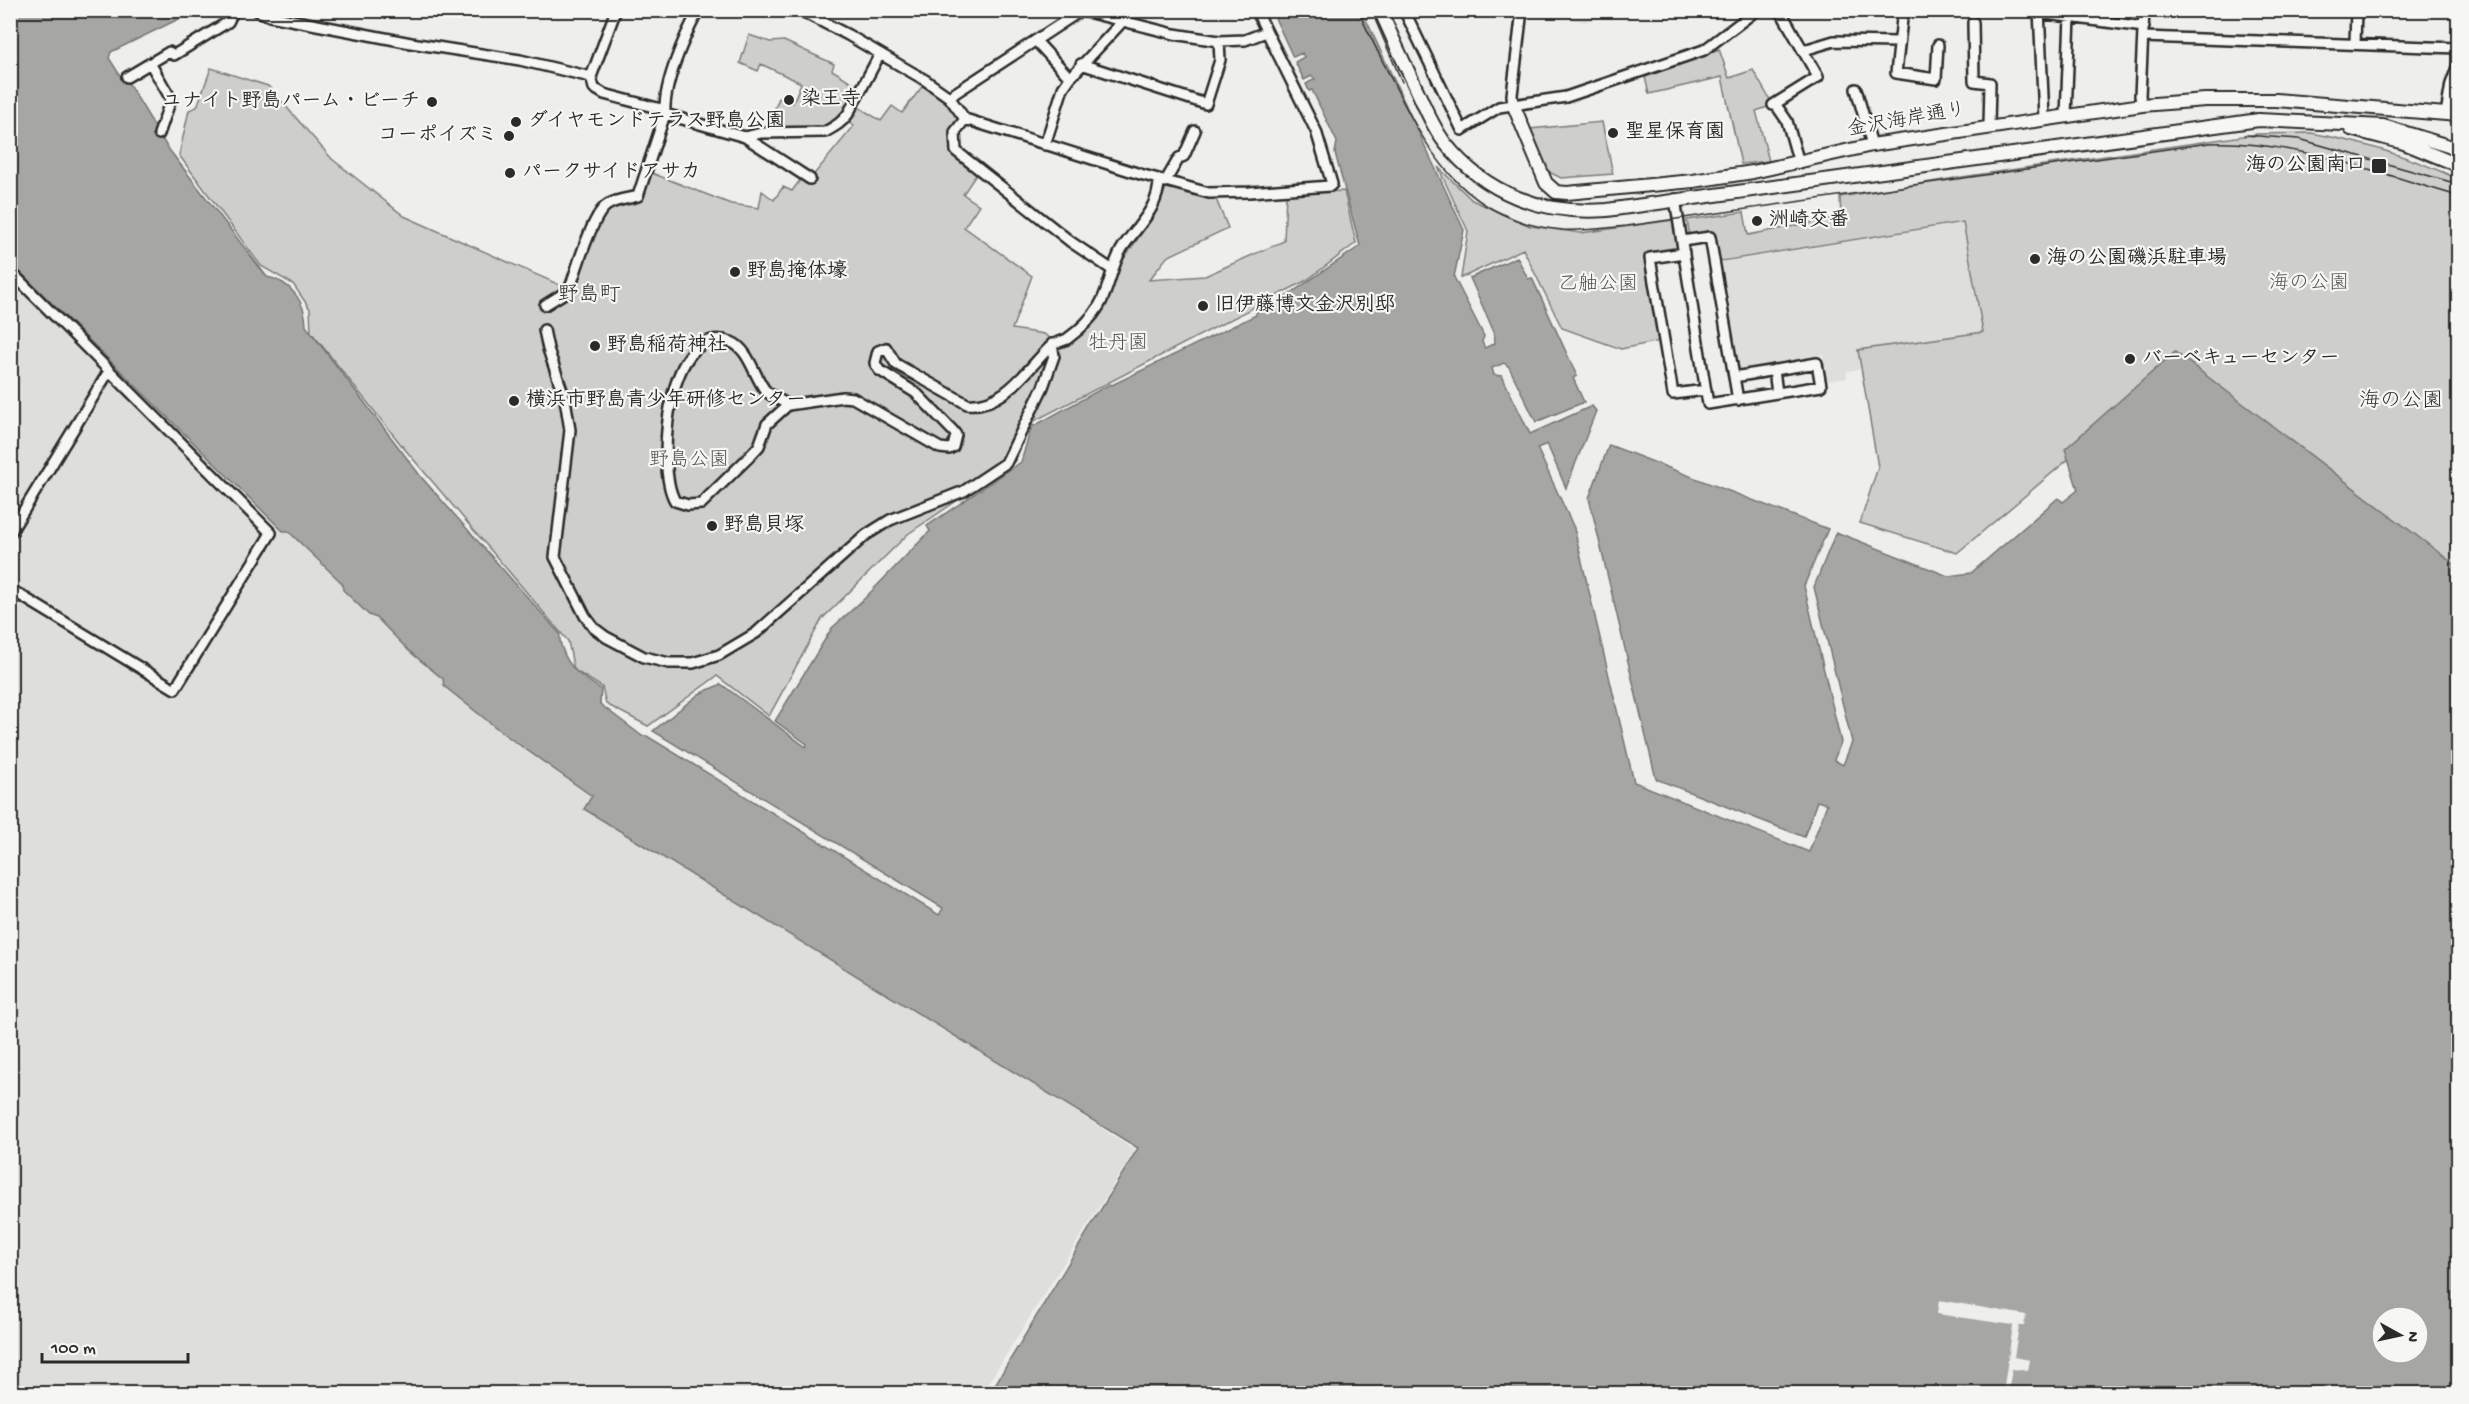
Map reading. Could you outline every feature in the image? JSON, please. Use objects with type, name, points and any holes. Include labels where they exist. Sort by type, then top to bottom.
[{"type":"street","points":[[127,76],[169,52],[174,55],[218,30],[228,22],[234,10]]},
{"type":"street","points":[[256,10],[270,16],[411,43],[520,60],[591,77]]},
{"type":"street","points":[[616,10],[591,77],[594,88],[604,94],[745,138],[810,179]]},
{"type":"street","points":[[545,305],[566,292],[571,285],[589,236],[603,207],[638,196],[665,112],[664,100],[699,10]]},
{"type":"street","points":[[799,10],[839,30],[925,80],[949,97],[965,119],[1162,181],[1209,193],[1330,186],[1332,184],[1316,131],[1256,10]]},
{"type":"street","points":[[1380,10],[1430,119],[1461,162],[1515,199],[1557,210],[1582,212],[2259,120],[2383,126],[2409,132],[2458,149]]},
{"type":"street","points":[[1404,10],[1462,130],[1499,107],[1566,97],[1704,50],[1758,10]]},
{"type":"street","name":"金沢海岸通り","points":[[1522,10],[1512,95],[1513,104],[1545,182],[1550,189],[1557,192],[1567,193],[1693,181],[1989,126],[2142,105],[2205,100],[2276,100],[2452,114]]},
{"type":"street","points":[[1780,10],[1818,77],[1774,105],[1787,121],[1799,163]]},
{"type":"street","points":[[1903,10],[1896,73],[1936,79],[1938,45]]},
{"type":"street","points":[[2142,105],[2140,96],[2144,10]]},
{"type":"street","points":[[2355,44],[2356,10]]},
{"type":"street","points":[[949,97],[1080,11],[1219,42],[1245,40],[1266,32]]},
{"type":"street","points":[[2044,118],[2039,12],[2143,32],[2458,48]]},
{"type":"street","points":[[2066,115],[2070,17]]},
{"type":"street","points":[[1045,145],[1063,88],[1081,64],[1122,22]]},
{"type":"street","points":[[1973,22],[1974,81],[1990,83],[1989,126]]},
{"type":"street","points":[[1036,41],[1070,78]]},
{"type":"street","points":[[1804,50],[1834,41],[1899,42]]},
{"type":"street","points":[[1081,64],[1206,104],[1220,60],[1219,42]]},
{"type":"street","points":[[745,138],[761,133],[825,132],[843,122],[880,54]]},
{"type":"street","points":[[150,63],[171,99],[159,134]]},
{"type":"street","points":[[2452,114],[2451,84],[2458,65]]},
{"type":"street","points":[[1856,89],[1872,146]]},
{"type":"street","points":[[965,119],[955,132],[956,151],[1071,242],[1111,269]]},
{"type":"street","points":[[2321,122],[2404,143],[2458,165]]},
{"type":"street","points":[[788,405],[766,392],[744,353],[733,342],[718,340],[702,344],[679,372],[668,411],[668,477],[670,493],[675,501],[688,505],[701,504],[759,446],[767,424],[788,405],[843,397],[853,398],[940,448],[949,449],[956,443],[956,435],[916,393],[879,370],[875,363],[878,351],[886,348],[896,364],[967,404],[979,405],[1002,394],[1052,344],[1066,339],[1089,319],[1102,299],[1111,269],[1123,248],[1149,213],[1162,181],[1179,158],[1184,156],[1195,131]]},
{"type":"street","points":[[1675,199],[1708,404],[1821,386],[1817,363],[1734,376]]},
{"type":"street","points":[[1682,241],[1710,237],[1738,400]]},
{"type":"street","points":[[1684,253],[1650,258],[1673,394],[1706,390]]},
{"type":"street","points":[[10,589],[175,689],[271,532],[109,371],[12,279]]},
{"type":"street","points":[[544,330],[565,399],[570,430],[555,557],[585,616],[594,628],[606,638],[644,657],[669,663],[693,663],[718,655],[756,633],[795,601],[867,535],[890,520],[964,492],[1006,463],[1043,387],[1054,356],[1052,344]]},
{"type":"street","points":[[1774,370],[1777,393]]},
{"type":"street","points":[[10,533],[109,371]]},
{"type":"shaded area","points":[[10,11],[195,11],[111,52],[109,58],[121,77],[126,79],[167,147],[267,277],[283,283],[296,294],[303,309],[306,326],[422,478],[560,634],[565,656],[573,668],[601,689],[600,704],[642,736],[647,736],[939,915],[943,908],[653,731],[699,694],[721,684],[806,747],[807,744],[775,721],[832,628],[865,598],[930,531],[927,526],[1021,462],[1032,425],[1034,426],[1110,384],[1256,315],[1256,312],[1285,297],[1360,246],[1335,153],[1337,142],[1312,90],[1309,91],[1306,84],[1315,79],[1312,76],[1304,80],[1295,62],[1304,57],[1302,53],[1293,57],[1275,18],[1284,13],[1283,11],[1362,11],[1464,230],[1454,277],[1484,336],[1482,342],[1485,348],[1495,343],[1494,332],[1470,278],[1517,257],[1528,279],[1532,278],[1577,376],[1573,378],[1584,402],[1536,422],[1509,367],[1504,363],[1492,368],[1494,375],[1502,376],[1530,434],[1592,406],[1596,411],[1566,488],[1547,444],[1537,448],[1574,528],[1634,782],[1809,852],[1827,804],[1817,801],[1804,837],[1656,779],[1589,498],[1609,445],[1828,529],[1804,586],[1841,742],[1834,760],[1843,765],[1852,742],[1814,587],[1836,532],[1948,576],[1971,573],[2058,498],[2063,502],[2078,490],[2065,449],[2175,352],[2458,567],[2458,1393],[1991,1394],[1963,1388],[1956,1394],[990,1393],[1138,1148],[584,809],[592,796],[504,734],[444,686],[443,679],[409,651],[377,618],[369,615],[343,590],[342,583],[288,531],[283,531],[11,263]]},
{"type":"shaded area","points":[[1554,11],[1624,11],[1584,22],[1560,16]]},
{"type":"shaded area","points":[[1968,222],[1986,332],[1847,371],[1847,378],[1828,381],[1823,355],[1736,370],[1718,263]]},
{"type":"shaded area","points":[[10,262],[591,796],[1135,1150],[982,1393],[11,1393]]},
{"type":"green space","points":[[749,35],[770,42],[784,41],[834,64],[832,70],[858,86],[844,116],[826,128],[769,129],[779,98],[793,103],[801,83],[761,64],[758,71],[740,63]]},
{"type":"green space","points":[[1719,49],[1729,78],[1753,70],[1773,105],[1756,111],[1769,161],[1741,164],[1722,77],[1649,94],[1645,77]]},
{"type":"green space","name":"野島公園","points":[[211,68],[268,86],[332,159],[404,216],[571,290],[605,210],[620,202],[639,199],[649,172],[731,204],[759,208],[762,191],[774,200],[783,187],[792,191],[803,176],[811,178],[854,126],[848,122],[857,106],[881,121],[892,106],[902,113],[924,84],[946,100],[960,120],[954,154],[978,172],[963,194],[979,205],[964,227],[1032,276],[1012,329],[1044,334],[1061,347],[1102,313],[1122,261],[1154,216],[1166,188],[1215,197],[1228,228],[1167,257],[1149,280],[1205,276],[1284,241],[1286,194],[1344,191],[1356,243],[1307,280],[1032,422],[1015,461],[908,534],[822,619],[769,716],[717,676],[648,726],[606,704],[602,687],[574,670],[568,641],[403,447],[311,332],[310,309],[293,284],[261,266],[179,155],[189,110],[197,107]]},
{"type":"green space","points":[[1602,122],[1613,174],[1561,178],[1549,172],[1530,129]]},
{"type":"green space","name":"海の公園","points":[[2311,133],[2386,151],[2458,179],[2458,600],[2177,368],[1957,553],[1860,523],[1878,467],[1858,350],[1983,332],[1963,222],[1716,262],[1712,234],[1690,237],[1687,220],[1744,212],[1748,235],[1841,217],[1840,197],[2257,134]]},
{"type":"green space","name":"乙舳公園","points":[[1438,167],[1472,200],[1530,226],[1581,233],[1673,220],[1678,249],[1645,256],[1660,341],[1621,349],[1562,328],[1523,249],[1461,278],[1468,231]]},
{"type":"pier","points":[[1939,1300],[2026,1315],[2024,1326],[2019,1326],[2014,1357],[2030,1360],[2028,1371],[2012,1369],[2008,1393],[2003,1393],[2013,1325],[1937,1314]]},
{"type":"tram line","points":[[1358,10],[1410,115],[1441,164],[1459,184],[1480,201],[1504,215],[1531,225],[1563,230],[1627,226],[2209,143],[2240,143],[2303,152],[2366,168],[2458,196]]},
{"type":"tram line","points":[[1371,10],[1402,82]]},
{"type":"tram line","points":[[2244,135],[2299,139],[2458,184]]},
{"type":"place","name":"染王寺","points":[[789,100]]},
{"type":"place","name":"ユナイト野島パーム・ビーチ","points":[[432,102]]},
{"type":"place","name":"ダイヤモンドテラス野島公園","points":[[516,122]]},
{"type":"place","name":"聖星保育園","points":[[1613,133]]},
{"type":"place","name":"コーポイズミ","points":[[509,136]]},
{"type":"place","name":"海の公園南口","points":[[2379,166]]},
{"type":"place","name":"パークサイドアサカ","points":[[510,173]]},
{"type":"place","name":"洲崎交番","points":[[1757,221]]},
{"type":"place","name":"海の公園磯浜駐車場","points":[[2035,259]]},
{"type":"place","name":"野島掩体壕","points":[[735,272]]},
{"type":"place","name":"旧伊藤博文金沢別邸","points":[[1203,306]]},
{"type":"place","name":"野島稲荷神社","points":[[595,346]]},
{"type":"place","name":"バーベキューセンター","points":[[2130,359]]},
{"type":"place","name":"横浜市野島青少年研修センター","points":[[514,401]]},
{"type":"place","name":"野島貝塚","points":[[712,526]]},
{"type":"district","name":"野島町","points":[[589,296]]},
{"type":"district","name":"海の公園","points":[[2401,402]]},
{"type":"park label","name":"牡丹園","points":[[1118,344]]}]
